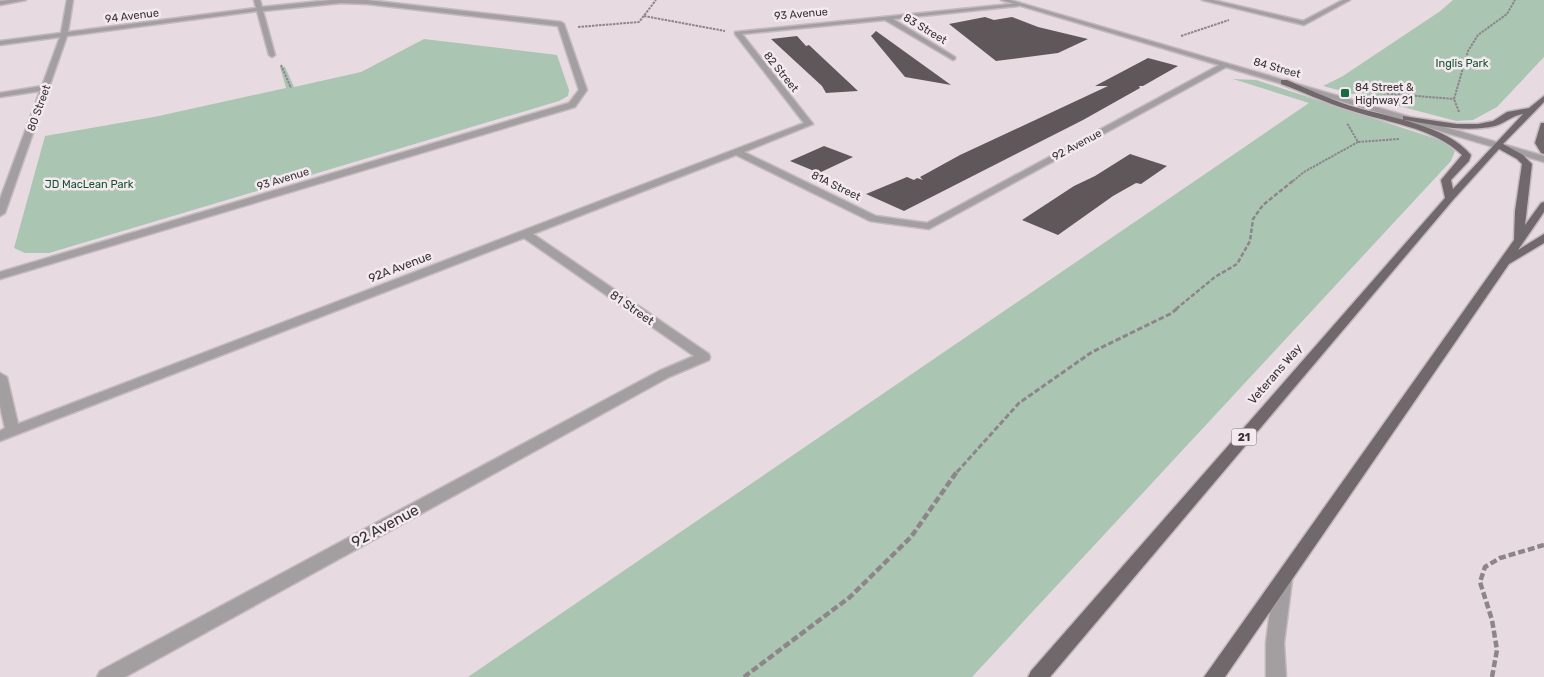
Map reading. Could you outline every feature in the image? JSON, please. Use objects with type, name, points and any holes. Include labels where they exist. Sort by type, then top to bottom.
[{"type":"main road","points":[[1284,82],[1338,104],[1430,133],[1458,145],[1467,155],[1466,159],[1446,180],[1450,198]]},
{"type":"main road","points":[[1406,118],[1457,126],[1478,126],[1495,123],[1510,114],[1540,105]]},
{"type":"main road","name":"Veterans Way","points":[[1038,677],[1450,198],[1498,145],[1540,105]]},
{"type":"main road","points":[[1544,125],[1539,143],[1544,151]]},
{"type":"main road","points":[[1498,145],[1520,157],[1527,164],[1520,204],[1519,240]]},
{"type":"main road","points":[[1214,677],[1544,205]]},
{"type":"main road","points":[[1503,262],[1544,238]]},
{"type":"street","points":[[0,3],[23,0]]},
{"type":"street","name":"80 Street","points":[[0,213],[64,35],[70,0]]},
{"type":"street","points":[[257,0],[272,55]]},
{"type":"street","name":"84 Street","points":[[1004,0],[1544,159]]},
{"type":"street","points":[[1205,0],[1304,23],[1346,0]]},
{"type":"street","name":"94 Avenue","points":[[0,43],[308,3],[367,2],[561,24],[562,28]]},
{"type":"street","name":"93 Avenue","points":[[737,33],[1018,4]]},
{"type":"street","name":"83 Street","points":[[887,18],[953,58]]},
{"type":"street","name":"93 Avenue","points":[[0,276],[572,105],[583,90],[562,28]]},
{"type":"street","name":"82 Street","points":[[737,33],[809,124]]},
{"type":"street","name":"92 Avenue","points":[[929,226],[1226,65]]},
{"type":"street","points":[[0,95],[46,88]]},
{"type":"street","name":"92A Avenue","points":[[6,434],[809,124]]},
{"type":"street","name":"81A Street","points":[[737,152],[874,219],[929,226]]},
{"type":"street","name":"81 Street","points":[[525,234],[704,357],[664,374]]},
{"type":"street","name":"92 Avenue","points":[[107,677],[664,374]]},
{"type":"street","points":[[0,377],[6,434]]},
{"type":"street","points":[[1276,677],[1275,643],[1283,579]]},
{"type":"path","points":[[562,28],[639,22],[656,0]]},
{"type":"path","points":[[1478,126],[1461,115],[1454,99],[1468,51],[1478,35],[1507,14],[1515,0]]},
{"type":"path","points":[[1173,39],[1254,12]]},
{"type":"path","points":[[644,16],[737,33]]},
{"type":"path","points":[[272,55],[281,64],[291,88]]},
{"type":"path","points":[[1377,92],[1454,99]]},
{"type":"path","points":[[744,677],[850,597],[912,537],[950,478],[1019,403],[1092,352],[1170,314],[1215,277],[1237,264],[1250,241],[1253,219],[1263,205],[1304,172],[1358,142],[1352,128],[1345,121]]},
{"type":"path","points":[[1492,677],[1497,650],[1492,620],[1480,582],[1485,567],[1500,558],[1544,545]]},
{"type":"green space","name":"Inglis Park","points":[[1453,0],[1544,0],[1544,57],[1497,107],[1473,120],[1456,121],[1323,86],[1343,76],[1439,12]]},
{"type":"green space","name":"JD MacLean Park","points":[[424,39],[557,55],[569,90],[568,96],[559,101],[49,253],[25,253],[14,248],[45,136],[154,117],[286,88],[280,67],[285,67],[294,87],[361,72]]},
{"type":"green space","points":[[1233,79],[1256,80],[1443,141],[1455,151],[1451,161],[972,677],[468,677],[1309,103]]},
{"type":"building","points":[[985,17],[994,20],[1012,17],[1038,27],[1088,39],[1058,53],[996,61],[949,24]]},
{"type":"building","points":[[876,31],[951,85],[905,77],[871,36]]},
{"type":"building","points":[[797,36],[858,91],[826,93],[822,86],[771,39]]},
{"type":"building","points":[[1148,58],[1178,66],[1143,86],[1139,86],[1140,88],[1083,120],[904,211],[866,194],[907,177],[914,180],[917,178],[923,180],[920,177],[960,155],[1108,86],[1095,86]]},
{"type":"building","points":[[824,146],[853,157],[819,173],[790,161]]},
{"type":"building","points":[[1130,154],[1167,166],[1141,184],[1136,183],[1113,196],[1058,235],[1022,220],[1074,186],[1095,176]]},
{"type":"place","name":"84 Street & Highway 21","points":[[1345,93]]}]
